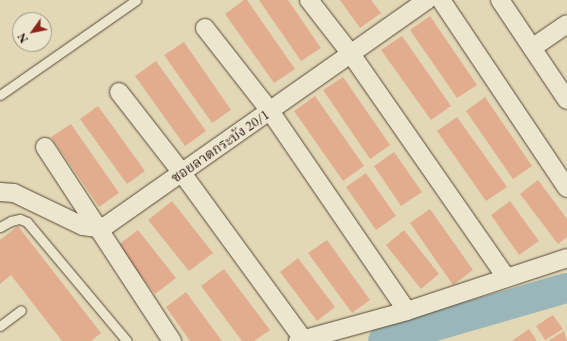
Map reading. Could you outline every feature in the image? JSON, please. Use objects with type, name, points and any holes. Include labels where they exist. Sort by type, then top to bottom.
[{"type":"street","points":[[309,0],[351,54],[506,277]]},
{"type":"street","name":"ซอยลาดกระบัง 20/1","points":[[98,228],[115,220],[427,0]]},
{"type":"street","points":[[441,0],[567,188]]},
{"type":"street","points":[[500,0],[567,100]]},
{"type":"street","points":[[532,48],[567,24]]},
{"type":"street","points":[[205,28],[270,111],[407,311]]},
{"type":"street","points":[[119,92],[182,173],[300,340],[407,311],[567,258]]},
{"type":"street","points":[[45,147],[172,341]]},
{"type":"street","points":[[0,192],[14,193],[83,226],[98,228]]},
{"type":"lane","points":[[0,95],[136,0]]},
{"type":"lane","points":[[0,227],[11,221],[20,219],[27,222],[127,341]]},
{"type":"lane","points":[[0,326],[21,310]]},
{"type":"building","points":[[244,0],[247,0],[295,69],[274,83],[225,14]]},
{"type":"building","points":[[259,0],[288,0],[321,48],[301,61]]},
{"type":"building","points":[[340,0],[371,0],[381,13],[360,28]]},
{"type":"building","points":[[430,16],[477,85],[457,98],[410,30]]},
{"type":"building","points":[[402,36],[451,106],[431,120],[381,50]]},
{"type":"building","points":[[184,42],[231,110],[212,123],[164,55]]},
{"type":"building","points":[[156,61],[206,131],[185,146],[135,76]]},
{"type":"building","points":[[343,77],[390,145],[370,159],[323,90]]},
{"type":"building","points":[[315,96],[364,166],[343,181],[294,111]]},
{"type":"building","points":[[485,97],[532,166],[513,179],[466,111]]},
{"type":"building","points":[[98,106],[145,171],[127,184],[80,119]]},
{"type":"building","points":[[457,117],[507,187],[486,201],[437,131]]},
{"type":"building","points":[[71,124],[119,193],[99,207],[51,137]]},
{"type":"building","points":[[394,152],[422,192],[401,206],[374,166]]},
{"type":"building","points":[[366,173],[396,216],[376,230],[346,187]]},
{"type":"building","points":[[538,180],[567,219],[567,237],[558,244],[520,194]]},
{"type":"building","points":[[172,201],[213,253],[189,271],[148,220]]},
{"type":"building","points":[[510,201],[539,241],[519,255],[491,215]]},
{"type":"building","points":[[430,209],[473,270],[453,285],[410,223]]},
{"type":"building","points":[[18,226],[101,333],[91,341],[62,341],[11,275],[0,284],[0,240]]},
{"type":"building","points":[[138,230],[176,278],[155,294],[117,246]]},
{"type":"building","points":[[404,230],[439,274],[421,289],[386,245]]},
{"type":"building","points":[[327,240],[370,300],[352,313],[308,253]]},
{"type":"building","points":[[298,258],[335,307],[317,321],[280,272]]},
{"type":"building","points":[[224,269],[270,330],[254,341],[242,341],[201,286]]},
{"type":"building","points":[[186,292],[222,341],[190,341],[166,307]]},
{"type":"building","points":[[553,315],[563,329],[545,340],[536,326]]},
{"type":"building","points":[[529,329],[537,341],[512,341]]},
{"type":"building","points":[[564,331],[567,341],[548,341]]},
{"type":"waterway","points":[[383,341],[567,288]]}]
